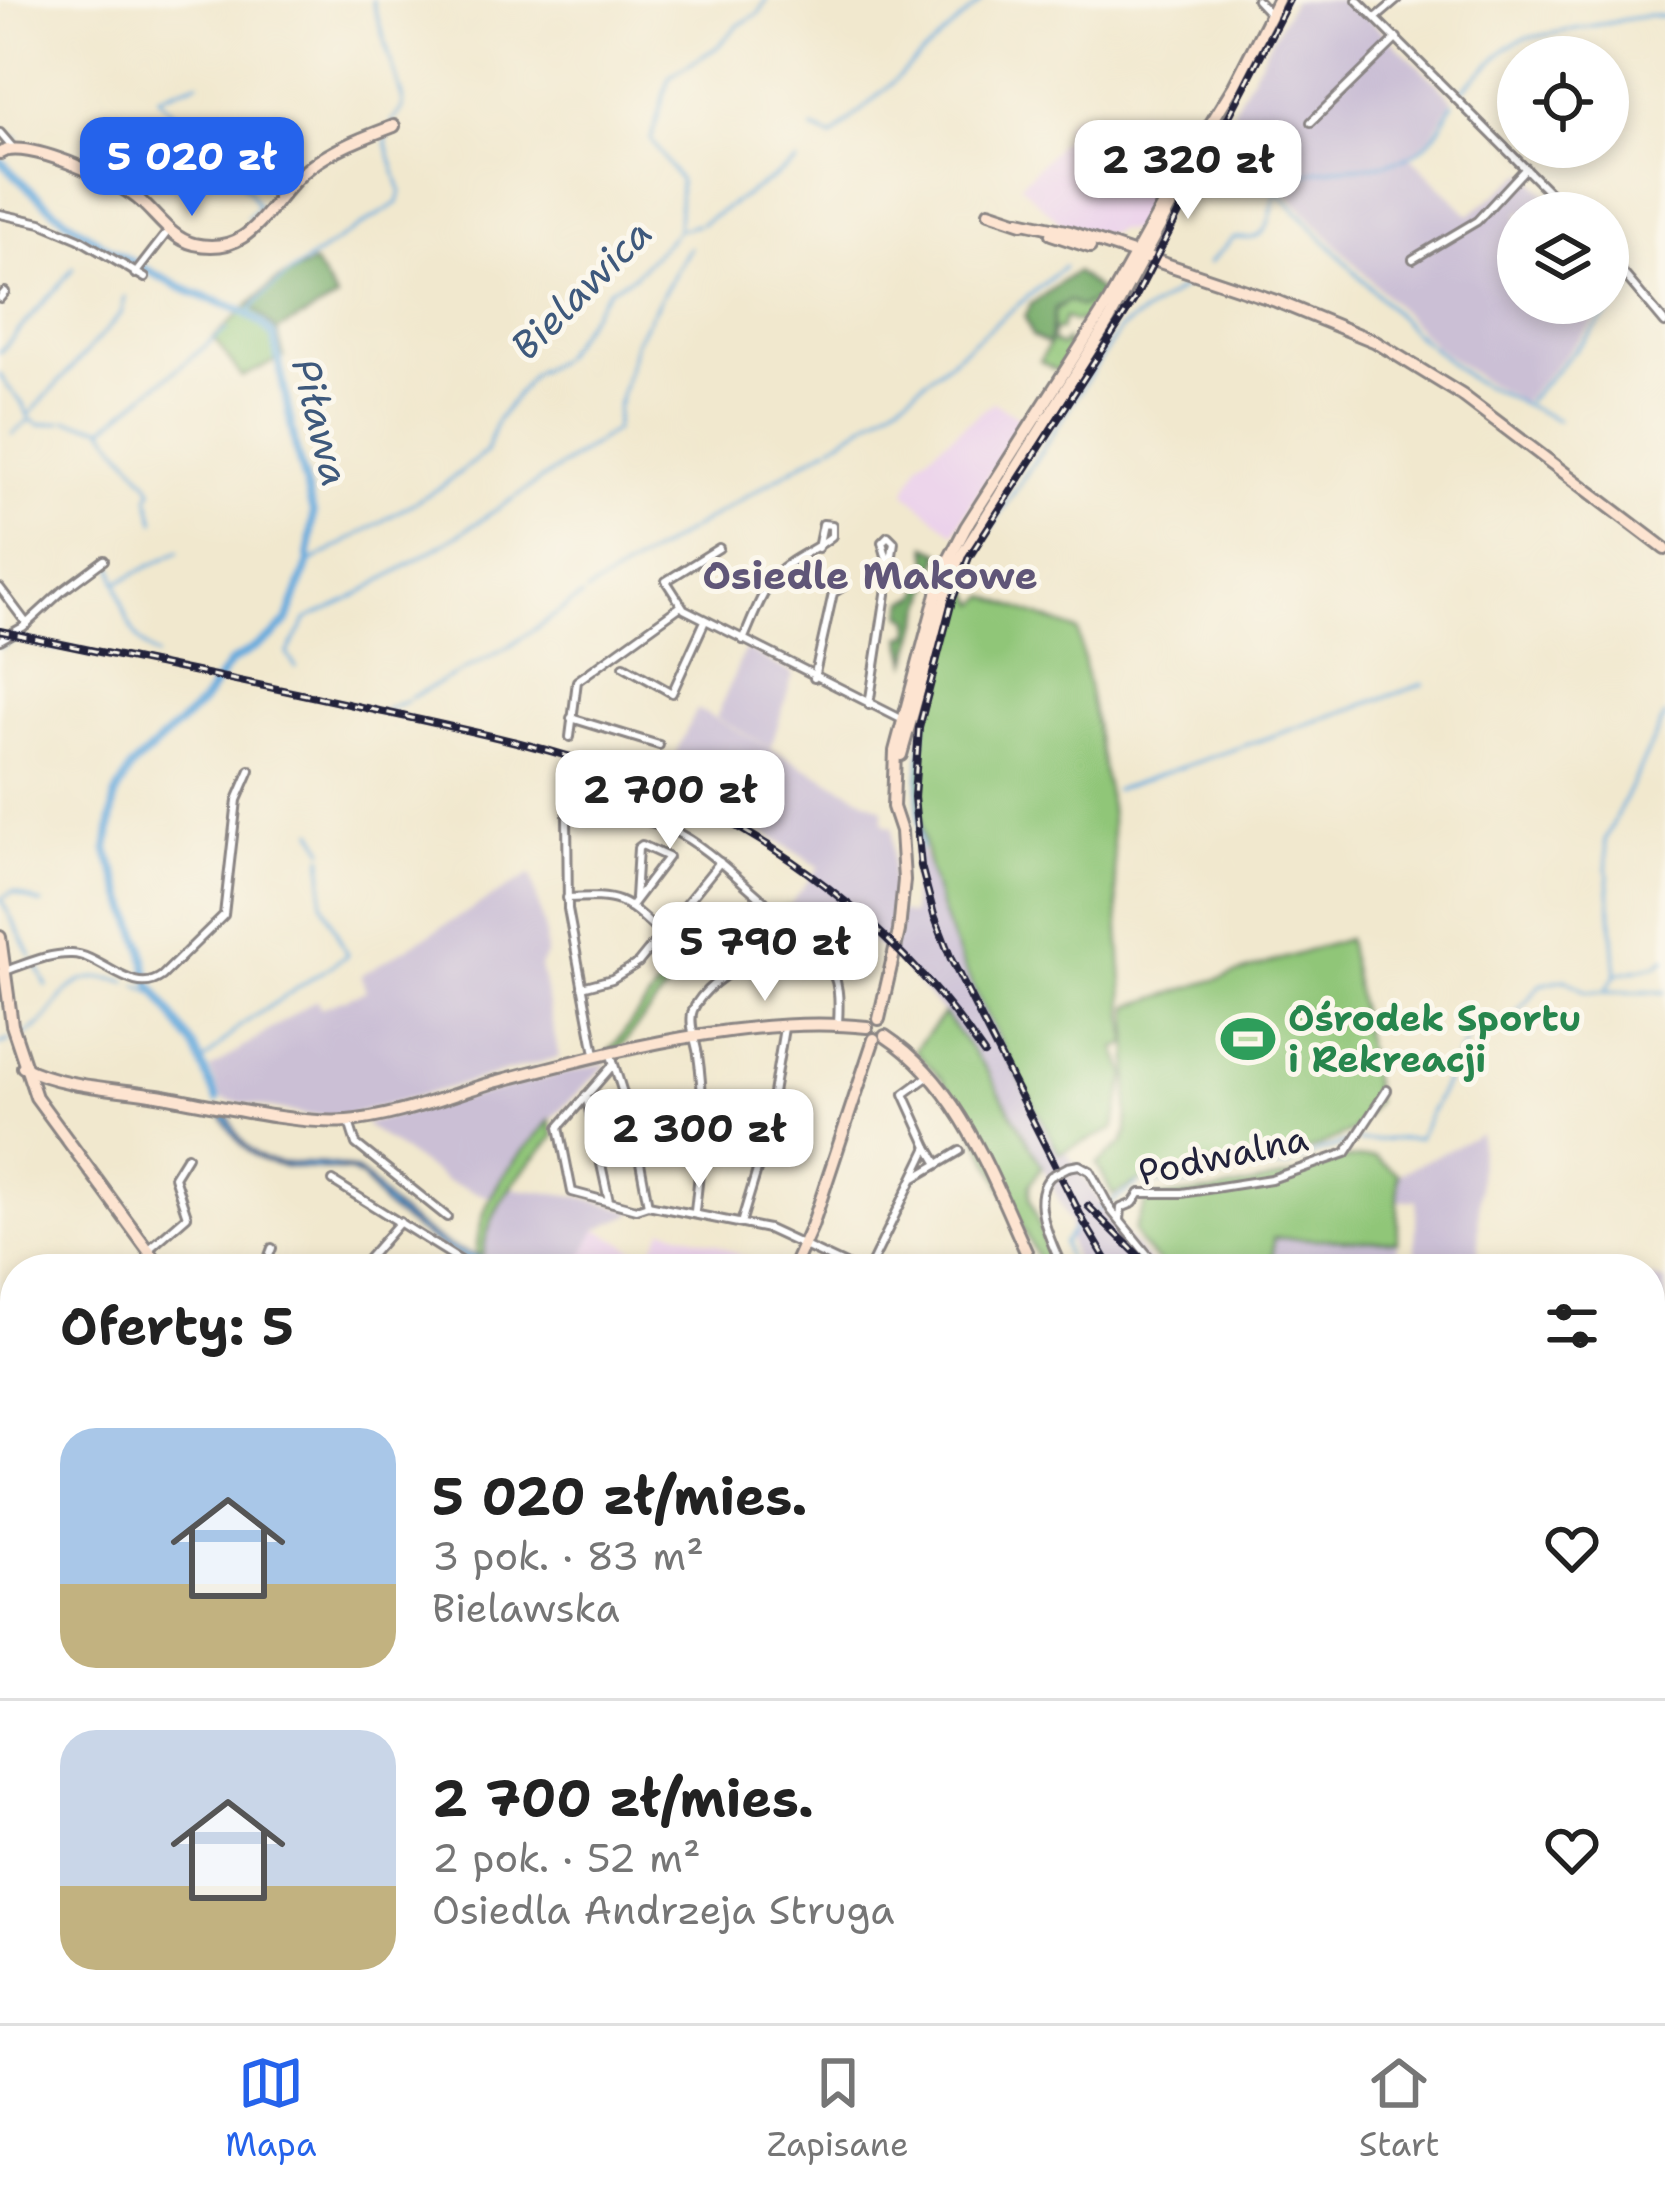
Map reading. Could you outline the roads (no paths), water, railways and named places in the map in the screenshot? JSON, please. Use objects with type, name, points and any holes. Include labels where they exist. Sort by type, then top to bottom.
[{"type":"main road","points":[[801,1254],[890,984],[904,871],[892,782],[935,593],[955,546],[1137,259],[1278,0]]},
{"type":"main road","points":[[4,151],[65,162],[111,182],[139,200],[179,238],[199,245],[237,243],[310,167],[338,149],[394,126]]},
{"type":"main road","points":[[989,212],[1070,232],[1137,259],[1316,317],[1415,364],[1665,546]]},
{"type":"main road","points":[[0,937],[10,1030],[30,1084],[48,1118],[151,1254]]},
{"type":"main road","points":[[23,1067],[65,1079],[295,1118],[348,1121],[596,1058],[612,1060],[696,1038],[785,1024],[878,1029],[930,1075],[962,1120],[1027,1254]]},
{"type":"main road","points":[[30,1084],[45,1075]]},
{"type":"main road","points":[[30,1084],[65,1079]]},
{"type":"street","points":[[1257,0],[1271,15]]},
{"type":"street","points":[[1357,0],[1497,139]]},
{"type":"street","points":[[1376,18],[1397,0]]},
{"type":"street","points":[[1311,122],[1397,38]]},
{"type":"street","points":[[0,133],[4,151]]},
{"type":"street","points":[[1413,259],[1467,229],[1509,191],[1526,168],[1549,192]]},
{"type":"street","points":[[0,214],[68,234],[138,269],[145,278]]},
{"type":"street","points":[[138,269],[169,230]]},
{"type":"street","points":[[1629,280],[1665,323]]},
{"type":"street","points":[[718,548],[666,581],[681,606],[904,721]]},
{"type":"street","points":[[742,640],[776,574],[818,548]]},
{"type":"street","points":[[0,640],[27,625],[104,560]]},
{"type":"street","points":[[868,704],[889,566]]},
{"type":"street","points":[[0,588],[27,625]]},
{"type":"street","points":[[814,678],[833,593]]},
{"type":"street","points":[[570,737],[577,681],[681,606]]},
{"type":"street","points":[[624,666],[673,693],[705,620]]},
{"type":"street","points":[[571,718],[658,746]]},
{"type":"street","points":[[5,971],[70,954],[91,958],[140,982],[155,982],[224,915],[237,800],[250,770]]},
{"type":"street","points":[[596,1058],[567,898],[567,815],[653,820],[686,836],[765,902]]},
{"type":"street","points":[[630,907],[668,857],[643,845],[638,848],[635,898]]},
{"type":"street","points":[[582,987],[626,971],[662,935],[720,862]]},
{"type":"street","points":[[567,898],[604,894],[630,907],[662,935]]},
{"type":"street","points":[[695,1211],[702,1129],[691,1015],[705,994],[743,963],[778,951],[805,951],[827,963],[838,994],[838,1024]]},
{"type":"street","points":[[742,1221],[764,1147],[785,1024]]},
{"type":"street","points":[[612,1060],[559,1127],[572,1192],[636,1210],[648,1204],[742,1221],[823,1254]]},
{"type":"street","points":[[612,1060],[633,1125],[648,1204]]},
{"type":"street","points":[[930,1075],[904,1094],[938,1164]]},
{"type":"street","name":"Podwalna","points":[[1120,1220],[1121,1208],[1140,1193],[1271,1179],[1346,1153],[1387,1090]]},
{"type":"street","points":[[586,1095],[609,1201]]},
{"type":"street","points":[[348,1121],[356,1144],[447,1217]]},
{"type":"street","points":[[876,1254],[928,1147]]},
{"type":"street","points":[[914,1178],[960,1151]]},
{"type":"street","points":[[148,1250],[187,1216],[174,1177],[187,1156]]},
{"type":"street","name":"Podwalna","points":[[1058,1254],[1041,1203],[1041,1188],[1051,1176],[1079,1165],[1088,1169],[1111,1210],[1147,1254]]},
{"type":"street","points":[[333,1181],[450,1254]]},
{"type":"street","points":[[374,1254],[400,1222]]},
{"type":"street","points":[[270,1254],[272,1248]]},
{"type":"water","points":[[217,1109],[226,1110],[238,1134],[264,1159],[358,1172],[418,1226],[471,1254],[454,1254],[427,1238],[386,1207],[355,1174],[271,1163],[248,1151]]},
{"type":"waterway","points":[[372,0],[403,100],[392,122]]},
{"type":"waterway","name":"Bielawica","points":[[308,564],[441,487],[486,452],[496,422],[532,375],[560,358],[609,289],[634,276],[678,230],[680,181],[651,140],[669,77],[716,48],[759,13],[766,0]]},
{"type":"waterway","points":[[813,129],[832,137],[983,0]]},
{"type":"waterway","points":[[1459,93],[1523,39],[1649,15],[1665,17]]},
{"type":"waterway","points":[[198,82],[158,97],[249,191],[258,207],[247,219]]},
{"type":"waterway","points":[[1209,263],[1233,238],[1260,235],[1283,184],[1300,175],[1377,165],[1412,154],[1435,134],[1453,103]]},
{"type":"waterway","points":[[1235,118],[1280,194],[1412,331],[1470,379],[1557,420]]},
{"type":"waterway","points":[[0,129],[18,139]]},
{"type":"waterway","points":[[250,313],[294,271],[398,203],[401,191],[386,142],[388,133]]},
{"type":"waterway","name":"Piława","points":[[0,160],[41,199],[102,244],[184,289],[244,312],[274,337],[313,513],[308,564],[287,621],[273,636],[230,663],[201,704],[131,768],[115,797],[107,850],[143,948],[149,980]]},
{"type":"waterway","points":[[701,224],[797,162]]},
{"type":"waterway","points":[[682,229],[697,225]]},
{"type":"waterway","points":[[296,667],[287,654],[307,619],[463,532],[615,430],[636,341],[690,247]]},
{"type":"waterway","points":[[833,445],[908,395],[1064,267]]},
{"type":"waterway","points":[[0,352],[74,268]]},
{"type":"waterway","points":[[962,583],[979,546],[1120,329],[1190,283]]},
{"type":"waterway","points":[[1527,401],[1631,290]]},
{"type":"waterway","points":[[0,374],[28,416],[121,314],[125,297]]},
{"type":"waterway","points":[[104,428],[228,328]]},
{"type":"waterway","points":[[13,434],[30,419],[39,425],[61,422]]},
{"type":"waterway","points":[[66,421],[102,427],[147,481],[152,490],[148,497]]},
{"type":"waterway","points":[[587,592],[829,447]]},
{"type":"waterway","points":[[149,500],[155,522]]},
{"type":"waterway","points":[[156,656],[134,633],[117,583],[179,551]]},
{"type":"waterway","points":[[112,562],[116,581]]},
{"type":"waterway","points":[[921,849],[921,748],[933,683],[960,587]]},
{"type":"waterway","points":[[410,698],[509,647],[582,596]]},
{"type":"waterway","points":[[0,647],[16,638],[58,650]]},
{"type":"waterway","points":[[1115,790],[1424,684]]},
{"type":"waterway","points":[[387,709],[406,701]]},
{"type":"waterway","points":[[1606,989],[1616,974],[1605,840],[1665,716]]},
{"type":"waterway","points":[[314,831],[324,850]]},
{"type":"waterway","points":[[203,1062],[240,1026],[347,955],[322,902],[323,856]]},
{"type":"waterway","points":[[32,957],[1,899],[13,892],[42,904]]},
{"type":"waterway","points":[[1617,974],[1658,965],[1665,959]]},
{"type":"waterway","points":[[36,964],[47,986]]},
{"type":"waterway","points":[[19,1037],[35,1029],[73,986],[104,978],[128,982]]},
{"type":"waterway","points":[[1358,1141],[1418,1138],[1476,1020],[1513,1018],[1540,985],[1565,979],[1586,992],[1665,992]]},
{"type":"waterway","points":[[137,985],[157,995]]},
{"type":"waterway","name":"Piława","points":[[151,985],[194,1047],[217,1099]]},
{"type":"waterway","points":[[0,1044],[10,1040]]},
{"type":"waterway","points":[[1144,1181],[1194,1185],[1252,1169],[1287,1167],[1349,1143]]},
{"type":"waterway","points":[[1098,1211],[1138,1184]]},
{"type":"waterway","points":[[1066,1254],[1063,1243],[1077,1225]]},
{"type":"railway","points":[[1103,1254],[951,959],[934,915],[921,866],[914,797],[919,728],[952,601],[969,557],[1134,300],[1289,0]]},
{"type":"railway","points":[[0,631],[504,739],[600,766],[683,799],[734,825],[829,888],[913,965],[984,1054]]},
{"type":"railway","points":[[1088,1206],[1137,1254]]},
{"type":"place","name":"Ośrodek Sportu i Rekreacji","points":[[1248,1039]]},
{"type":"district","name":"Osiedle Makowe","points":[[870,575]]}]
